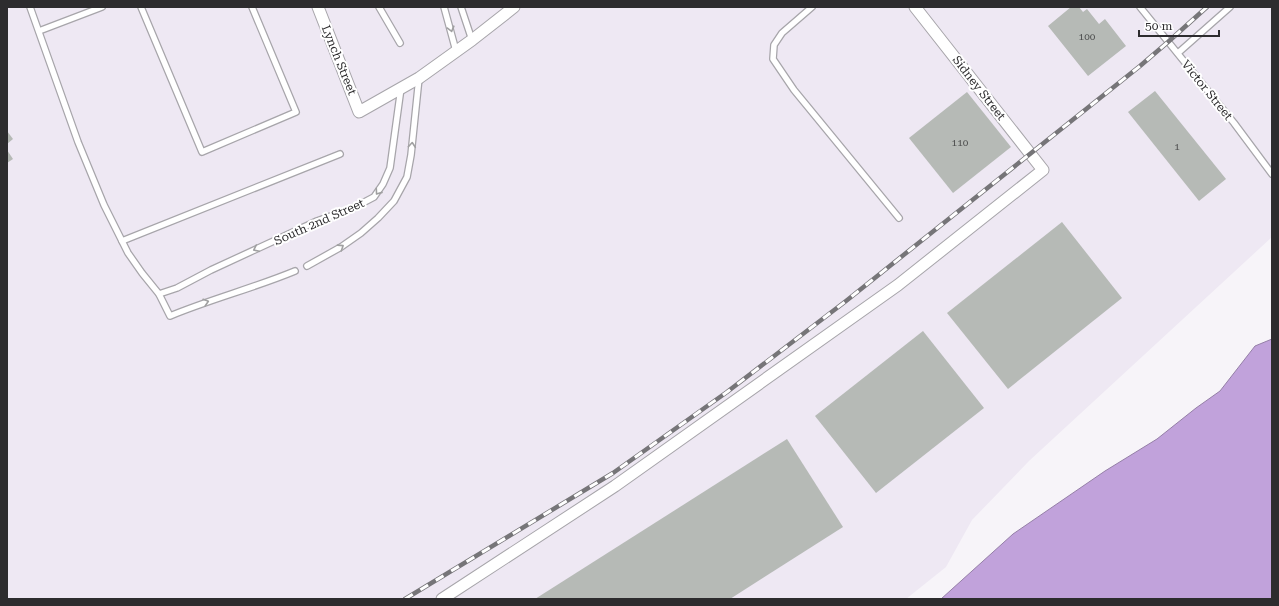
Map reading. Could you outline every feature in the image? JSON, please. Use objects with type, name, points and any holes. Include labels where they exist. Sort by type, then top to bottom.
[{"type":"street","name":"Lynch Street","points":[[318,7],[360,112],[402,87]]},
{"type":"street","points":[[402,87],[419,78],[472,40],[514,7]]},
{"type":"street","name":"Sidney Street","points":[[442,599],[615,486],[891,290],[1043,170],[915,7]]},
{"type":"lane","points":[[30,7],[78,142],[104,205],[122,241],[142,274],[159,294],[170,316],[198,304],[229,295],[295,271]]},
{"type":"lane","points":[[39,31],[102,7]]},
{"type":"lane","points":[[141,7],[202,152],[296,112],[252,7]]},
{"type":"lane","points":[[379,7],[400,43]]},
{"type":"lane","points":[[444,7],[456,51]]},
{"type":"lane","points":[[461,7],[472,40]]},
{"type":"lane","points":[[812,7],[782,33],[774,45],[773,59],[794,90],[899,218]]},
{"type":"lane","name":"Victor Street","points":[[1140,7],[1234,123],[1272,174]]},
{"type":"lane","points":[[1178,53],[1230,7]]},
{"type":"lane","name":"South 2nd Street","points":[[307,266],[341,247],[361,233],[394,201],[407,177],[411,155],[419,78]]},
{"type":"lane","name":"South 2nd Street","points":[[159,294],[177,288],[211,270],[374,197],[383,184],[390,168],[402,87]]},
{"type":"lane","points":[[122,241],[340,154]]},
{"type":"shaded area","points":[[7,7],[1272,7],[1272,237],[1029,461],[972,520],[946,567],[906,599],[7,599]]},
{"type":"shaded area","points":[[1272,339],[1272,599],[941,599],[1013,534],[1105,471],[1157,439],[1220,391],[1255,346]]},
{"type":"building","points":[[1071,7],[1079,7],[1083,12],[1087,9],[1099,24],[1105,19],[1126,46],[1088,76],[1048,26]]},
{"type":"building","points":[[1155,91],[1226,179],[1199,201],[1128,112]]},
{"type":"building","points":[[967,92],[1011,147],[953,193],[909,138]]},
{"type":"building","points":[[7,131],[13,139],[7,144]]},
{"type":"building","points":[[7,150],[13,159],[7,163]]},
{"type":"building","points":[[1062,222],[1122,298],[1008,389],[947,313]]},
{"type":"building","points":[[923,331],[984,408],[876,493],[815,416]]},
{"type":"building","points":[[787,439],[843,527],[730,599],[535,599]]},
{"type":"railway","points":[[405,599],[613,473],[727,392],[846,301],[1140,66],[1207,7]]}]
